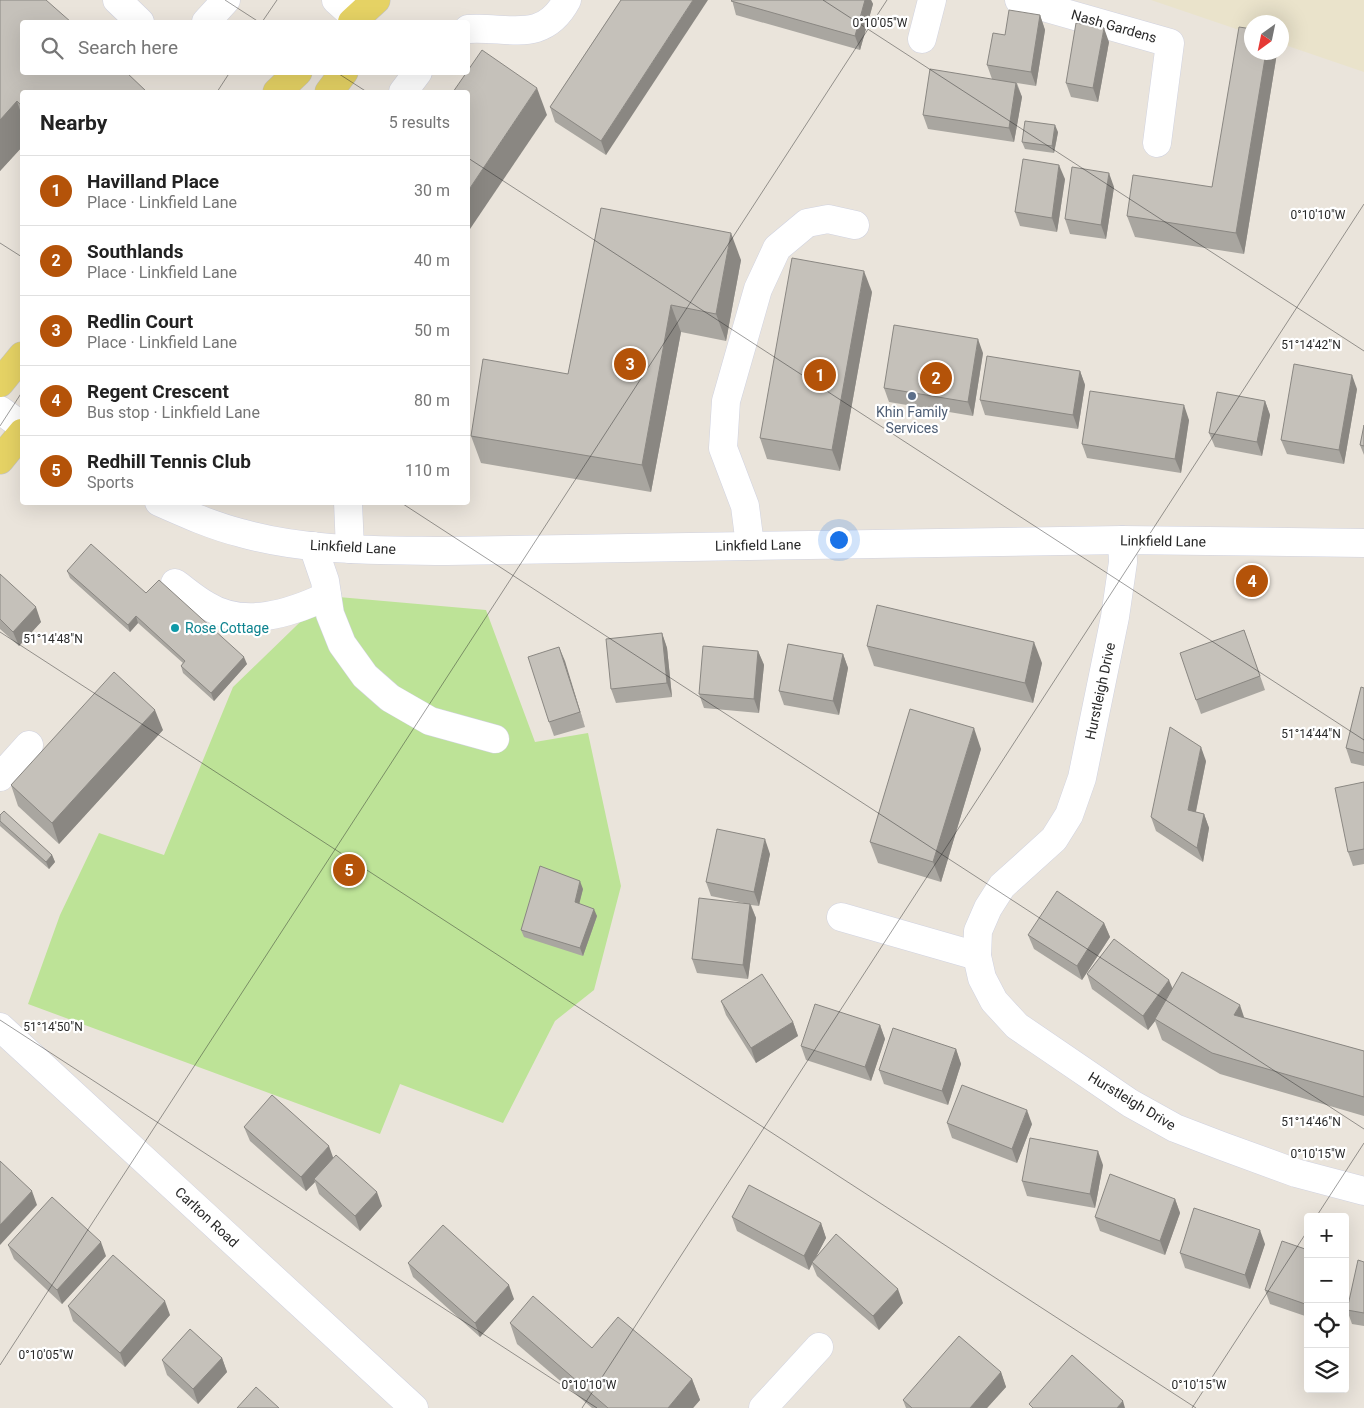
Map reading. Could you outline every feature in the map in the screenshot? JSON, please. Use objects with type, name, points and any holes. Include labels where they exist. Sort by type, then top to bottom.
[{"type":"main road","points":[[363,20],[376,0]]},
{"type":"main road","points":[[364,20],[395,0]]},
{"type":"main road","points":[[279,90],[295,75]]},
{"type":"main road","points":[[330,90],[342,75]]},
{"type":"main road","points":[[0,383],[20,358]]},
{"type":"main road","points":[[0,460],[20,435]]},
{"type":"street","points":[[117,0],[138,20]]},
{"type":"street","points":[[208,20],[226,0]]},
{"type":"street","points":[[336,0],[361,20]]},
{"type":"street","points":[[470,29],[488,28],[514,32],[542,28],[562,8],[567,0]]},
{"type":"street","points":[[922,39],[932,0]]},
{"type":"street","name":"Nash Gardens","points":[[1019,0],[1170,43],[1157,143]]},
{"type":"street","points":[[404,90],[416,75]]},
{"type":"street","points":[[750,546],[745,506],[723,448],[726,401],[758,289],[777,248],[807,223],[828,219],[855,225]]},
{"type":"street","points":[[0,410],[20,425]]},
{"type":"street","name":"Linkfield Lane","points":[[167,505],[242,534],[313,546],[350,549],[446,551],[1122,540],[1364,543]]},
{"type":"street","points":[[348,505],[350,549]]},
{"type":"street","name":"Hurstleigh Drive","points":[[1122,540],[1123,562],[1115,617],[1082,778],[1069,815],[1054,839],[1002,886],[988,908],[978,931],[978,956],[982,978],[994,1001],[1017,1026],[1130,1103],[1175,1128],[1222,1146],[1296,1173],[1364,1191]]},
{"type":"street","points":[[313,546],[325,581],[330,614],[342,644],[365,676],[390,698],[430,721],[495,739]]},
{"type":"street","points":[[175,583],[208,606],[246,617],[276,615],[327,596]]},
{"type":"street","points":[[1,773],[29,745]]},
{"type":"street","points":[[841,917],[978,956]]},
{"type":"street","name":"Carlton Road","points":[[0,1027],[414,1408]]},
{"type":"street","points":[[763,1408],[818,1347]]},
{"type":"shaded area","points":[[1151,0],[1364,0],[1364,72],[1289,46],[1289,15],[1244,15],[1244,32]]},
{"type":"green space","points":[[327,596],[486,610],[535,742],[588,733],[621,886],[594,990],[555,1021],[503,1123],[400,1084],[380,1134],[28,1004],[60,915],[99,833],[164,855],[233,687]]},
{"type":"building","points":[[0,0],[46,0],[69,20],[20,20],[20,75],[129,75],[145,90],[20,90],[20,104],[17,101],[0,120]]},
{"type":"building","points":[[621,0],[693,0],[601,141],[550,107]]},
{"type":"building","points":[[732,0],[865,0],[855,36]]},
{"type":"building","points":[[1009,10],[1040,15],[1031,72],[987,65],[993,33],[1005,35]]},
{"type":"building","points":[[1076,23],[1104,28],[1093,88],[1066,83]]},
{"type":"building","points":[[1239,27],[1244,28],[1244,60],[1265,60],[1236,233],[1127,216],[1133,175],[1212,187]]},
{"type":"building","points":[[482,50],[537,88],[470,188],[470,90],[454,90],[465,75],[470,75],[470,67]]},
{"type":"building","points":[[930,69],[1016,83],[1009,128],[923,115]]},
{"type":"building","points":[[1025,121],[1055,125],[1052,146],[1022,142]]},
{"type":"building","points":[[1023,159],[1059,165],[1052,218],[1015,212]]},
{"type":"building","points":[[1072,167],[1109,173],[1101,225],[1065,219]]},
{"type":"building","points":[[601,208],[731,233],[716,314],[671,305],[642,465],[471,436],[483,359],[568,374]]},
{"type":"building","points":[[792,258],[864,271],[832,450],[760,438]]},
{"type":"building","points":[[894,325],[978,339],[968,402],[884,388]]},
{"type":"building","points":[[987,356],[1080,371],[1073,415],[980,400]]},
{"type":"building","points":[[1294,364],[1352,375],[1339,450],[1281,440]]},
{"type":"building","points":[[1090,391],[1184,405],[1175,459],[1082,444]]},
{"type":"building","points":[[1217,392],[1265,401],[1257,442],[1209,433]]},
{"type":"building","points":[[1364,425],[1364,446],[1360,445]]},
{"type":"building","name":"Rose Cottage","points":[[91,544],[146,593],[159,580],[244,657],[211,693],[181,666],[185,661],[136,616],[128,625],[67,571]]},
{"type":"building","points":[[0,574],[36,607],[13,632],[0,619]]},
{"type":"building","points":[[877,605],[1034,642],[1025,683],[867,646]]},
{"type":"building","points":[[1244,630],[1260,676],[1196,700],[1180,653]]},
{"type":"building","points":[[662,633],[667,683],[611,689],[606,639]]},
{"type":"building","points":[[788,644],[843,654],[833,701],[779,691]]},
{"type":"building","points":[[703,646],[758,651],[754,699],[699,694]]},
{"type":"building","points":[[559,647],[580,712],[549,722],[528,657]]},
{"type":"building","points":[[114,672],[155,710],[52,823],[11,785]]},
{"type":"building","points":[[1361,687],[1364,688],[1364,753],[1346,748]]},
{"type":"building","points":[[910,709],[974,728],[933,862],[870,842]]},
{"type":"building","points":[[1170,727],[1201,747],[1188,810],[1204,814],[1197,848],[1151,817]]},
{"type":"building","points":[[1364,782],[1364,849],[1348,852],[1335,788]]},
{"type":"building","points":[[4,811],[52,855],[46,862],[0,821],[0,815]]},
{"type":"building","points":[[717,829],[765,839],[754,892],[706,882]]},
{"type":"building","points":[[540,866],[580,881],[575,902],[594,909],[580,948],[521,930]]},
{"type":"building","points":[[1057,891],[1104,923],[1077,966],[1028,935]]},
{"type":"building","points":[[699,898],[750,904],[743,965],[692,959]]},
{"type":"building","points":[[1114,939],[1169,980],[1143,1016],[1087,974]]},
{"type":"building","points":[[1182,972],[1240,1005],[1234,1015],[1364,1051],[1364,1097],[1212,1053],[1155,1019]]},
{"type":"building","points":[[762,974],[793,1022],[751,1048],[721,1001]]},
{"type":"building","points":[[815,1004],[880,1025],[865,1067],[801,1046]]},
{"type":"building","points":[[893,1028],[956,1049],[942,1091],[879,1070]]},
{"type":"building","points":[[962,1085],[1027,1110],[1012,1149],[947,1123]]},
{"type":"building","points":[[272,1095],[329,1146],[301,1177],[244,1127]]},
{"type":"building","points":[[1030,1138],[1098,1151],[1090,1194],[1022,1181]]},
{"type":"building","points":[[336,1155],[377,1192],[355,1216],[314,1179]]},
{"type":"building","points":[[0,1161],[32,1191],[0,1225]]},
{"type":"building","points":[[1110,1174],[1175,1199],[1160,1241],[1095,1217]]},
{"type":"building","points":[[749,1185],[821,1223],[804,1256],[732,1217]]},
{"type":"building","points":[[52,1197],[101,1242],[57,1290],[8,1245]]},
{"type":"building","points":[[1194,1208],[1260,1230],[1245,1275],[1180,1253]]},
{"type":"building","points":[[443,1225],[509,1285],[475,1323],[408,1263]]},
{"type":"building","points":[[836,1234],[898,1289],[873,1316],[812,1262]]},
{"type":"building","points":[[1282,1241],[1304,1249],[1304,1304],[1265,1290]]},
{"type":"building","points":[[113,1255],[165,1301],[120,1353],[68,1306]]},
{"type":"building","points":[[1358,1260],[1364,1262],[1364,1313],[1349,1310],[1349,1301]]},
{"type":"building","points":[[533,1296],[592,1348],[618,1317],[692,1379],[668,1408],[608,1408],[510,1323]]},
{"type":"building","points":[[190,1329],[222,1358],[193,1389],[162,1360]]},
{"type":"building","points":[[959,1336],[1001,1372],[970,1408],[912,1408],[903,1400]]},
{"type":"building","points":[[1072,1355],[1123,1401],[1117,1408],[1033,1408],[1029,1404]]},
{"type":"building","points":[[256,1387],[279,1408],[237,1408]]},
{"type":"place","name":"Redlin Court","points":[[630,364]]},
{"type":"place","name":"Havilland Place","points":[[820,375]]},
{"type":"place","name":"Southlands","points":[[936,378]]},
{"type":"place","name":"Khin Family Services","points":[[912,396]]},
{"type":"place","name":"Regent Crescent","points":[[1252,581]]},
{"type":"place","name":"Rose Cottage","points":[[175,628]]},
{"type":"place","name":"Redhill Tennis Club","points":[[349,870]]}]
